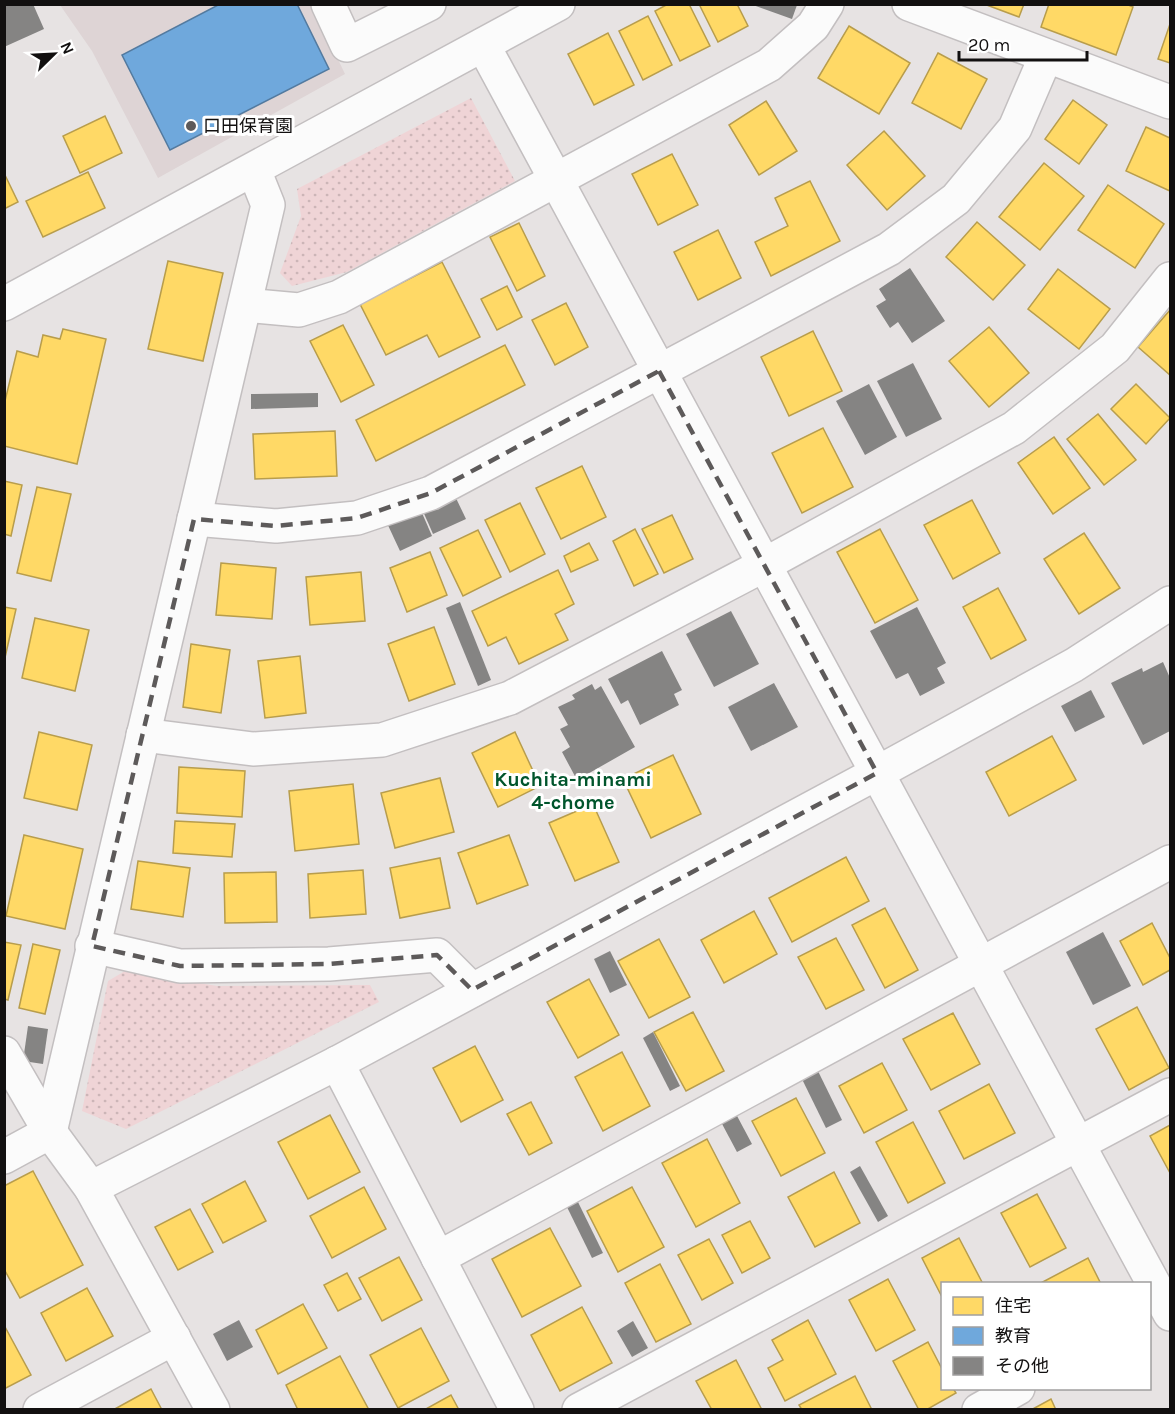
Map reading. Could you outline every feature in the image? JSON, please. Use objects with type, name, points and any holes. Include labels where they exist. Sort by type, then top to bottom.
[{"type":"street","points":[[328,4],[347,45],[429,4]]},
{"type":"street","points":[[4,304],[558,4]]},
{"type":"street","points":[[245,304],[299,310],[339,297],[769,65],[813,26],[827,4]]},
{"type":"street","points":[[909,4],[1170,102]]},
{"type":"street","points":[[483,45],[1079,1145],[1150,1282]]},
{"type":"street","points":[[194,519],[276,526],[357,518],[430,493],[889,249],[956,199],[1015,128],[1046,56]]},
{"type":"street","points":[[4,1157],[50,1132],[268,205],[254,170]]},
{"type":"street","points":[[143,735],[253,749],[382,740],[510,698],[764,565],[1014,428],[1115,348],[1170,279]]},
{"type":"street","points":[[91,1188],[337,1063],[1074,665],[1170,603]]},
{"type":"street","points":[[438,1258],[1170,862]]},
{"type":"street","points":[[92,946],[180,966],[329,964],[437,955],[472,990]]},
{"type":"street","points":[[4,1053],[50,1132],[91,1188],[213,1410]]},
{"type":"street","points":[[337,1063],[517,1410]]},
{"type":"street","points":[[579,1410],[1170,1095]]},
{"type":"street","points":[[1151,1285],[1165,1312]]},
{"type":"street","points":[[40,1410],[174,1338]]},
{"type":"street","points":[[979,1410],[1016,1390]]},
{"type":"highlighted area","points":[[659,371],[877,773],[472,990],[437,955],[329,964],[180,966],[92,946],[194,519],[276,526],[357,518],[431,493]]},
{"type":"shaded area","name":"口田保育園","points":[[60,5],[312,5],[345,74],[158,178],[92,51]]},
{"type":"shaded area","points":[[471,98],[515,181],[347,272],[292,286],[280,273],[301,216],[297,189]]},
{"type":"shaded area","points":[[125,971],[217,986],[370,985],[379,1002],[126,1129],[82,1111],[108,981]]},
{"type":"building: 住宅","points":[[668,4],[689,4],[710,46],[680,61],[655,11]]},
{"type":"building: 住宅","points":[[699,4],[737,4],[748,26],[718,42]]},
{"type":"building: 住宅","points":[[984,4],[1024,4],[1019,17]]},
{"type":"building: 住宅","points":[[1049,4],[1126,4],[1133,7],[1116,55],[1041,27]]},
{"type":"building: 住宅","points":[[648,16],[672,65],[643,80],[619,31]]},
{"type":"building: 住宅","points":[[1170,24],[1170,63],[1158,59]]},
{"type":"building: 住宅","points":[[849,26],[910,63],[879,114],[818,78]]},
{"type":"building: 住宅","points":[[608,33],[634,85],[594,105],[568,54]]},
{"type":"building: 住宅","points":[[938,53],[987,79],[961,129],[912,103]]},
{"type":"building: 住宅","points":[[1073,100],[1107,125],[1079,164],[1045,139]]},
{"type":"building: 住宅","points":[[766,101],[797,151],[759,175],[729,125]]},
{"type":"building: 住宅","points":[[105,116],[122,153],[80,173],[63,136]]},
{"type":"building: 住宅","points":[[1146,127],[1170,138],[1170,191],[1126,171]]},
{"type":"building: 住宅","points":[[884,131],[925,176],[887,210],[847,165]]},
{"type":"building: 住宅","points":[[672,154],[698,205],[658,225],[632,174]]},
{"type":"building: 住宅","points":[[1044,163],[1084,196],[1040,250],[999,217]]},
{"type":"building: 住宅","points":[[88,172],[105,208],[43,237],[26,201]]},
{"type":"building: 住宅","points":[[4,173],[18,202],[4,209]]},
{"type":"building: 住宅","points":[[810,181],[840,241],[771,276],[755,242],[788,226],[775,198]]},
{"type":"building: 住宅","points":[[1108,185],[1164,224],[1135,268],[1078,230]]},
{"type":"building: 住宅","points":[[977,222],[1025,265],[993,300],[946,257]]},
{"type":"building: 住宅","points":[[519,223],[545,276],[517,291],[490,237]]},
{"type":"building: 住宅","points":[[718,230],[741,278],[698,300],[674,252]]},
{"type":"building: 住宅","points":[[168,261],[223,273],[203,361],[148,349]]},
{"type":"building: 住宅","points":[[442,262],[480,337],[439,357],[427,335],[386,355],[360,304]]},
{"type":"building: 住宅","points":[[1058,269],[1110,309],[1079,349],[1028,309]]},
{"type":"building: 住宅","points":[[507,286],[522,317],[497,330],[481,299]]},
{"type":"building: 住宅","points":[[566,303],[588,347],[555,365],[532,320]]},
{"type":"building: 住宅","points":[[1170,310],[1170,375],[1138,347]]},
{"type":"building: 住宅","points":[[343,325],[374,385],[341,402],[310,341]]},
{"type":"building: 住宅","points":[[989,327],[1029,373],[989,407],[949,361]]},
{"type":"building: 住宅","points":[[63,329],[106,339],[77,464],[4,446],[4,405],[17,351],[38,357],[43,335],[60,339]]},
{"type":"building: 住宅","points":[[813,331],[842,391],[789,416],[761,357]]},
{"type":"building: 住宅","points":[[505,345],[525,385],[376,461],[356,420]]},
{"type":"building: 住宅","points":[[1136,384],[1170,418],[1146,444],[1111,409]]},
{"type":"building: 住宅","points":[[1098,414],[1136,460],[1104,485],[1067,439]]},
{"type":"building: 住宅","points":[[823,428],[853,487],[802,513],[772,453]]},
{"type":"building: 住宅","points":[[335,431],[337,476],[255,479],[253,434]]},
{"type":"building: 住宅","points":[[1054,437],[1090,488],[1053,514],[1018,463]]},
{"type":"building: 住宅","points":[[582,466],[606,517],[561,539],[536,488]]},
{"type":"building: 住宅","points":[[4,481],[22,485],[11,536],[4,534]]},
{"type":"building: 住宅","points":[[37,487],[71,494],[51,581],[17,573]]},
{"type":"building: 住宅","points":[[972,500],[1000,553],[953,579],[924,525]]},
{"type":"building: 住宅","points":[[520,503],[545,554],[510,572],[485,520]]},
{"type":"building: 住宅","points":[[672,515],[693,559],[664,573],[642,529]]},
{"type":"building: 住宅","points":[[635,529],[658,574],[634,586],[613,541]]},
{"type":"building: 住宅","points":[[880,529],[918,600],[875,623],[837,552]]},
{"type":"building: 住宅","points":[[478,530],[501,577],[463,596],[440,548]]},
{"type":"building: 住宅","points":[[1084,533],[1120,588],[1079,614],[1044,559]]},
{"type":"building: 住宅","points":[[589,543],[598,560],[571,572],[564,556]]},
{"type":"building: 住宅","points":[[430,552],[447,595],[407,612],[390,568]]},
{"type":"building: 住宅","points":[[221,563],[276,568],[272,619],[216,615]]},
{"type":"building: 住宅","points":[[558,570],[574,604],[555,614],[568,640],[519,664],[506,637],[488,646],[472,611]]},
{"type":"building: 住宅","points":[[361,572],[365,621],[310,625],[306,577]]},
{"type":"building: 住宅","points":[[998,588],[1026,640],[991,659],[963,607]]},
{"type":"building: 住宅","points":[[4,607],[16,609],[4,662]]},
{"type":"building: 住宅","points":[[35,618],[89,630],[75,691],[22,678]]},
{"type":"building: 住宅","points":[[434,627],[455,684],[409,701],[388,644]]},
{"type":"building: 住宅","points":[[191,644],[230,650],[221,713],[183,707]]},
{"type":"building: 住宅","points":[[300,656],[306,713],[265,718],[258,661]]},
{"type":"building: 住宅","points":[[39,732],[92,745],[77,810],[24,798]]},
{"type":"building: 住宅","points":[[515,732],[540,786],[498,807],[472,753]]},
{"type":"building: 住宅","points":[[1052,736],[1076,780],[1009,816],[986,772]]},
{"type":"building: 住宅","points":[[673,755],[701,814],[651,838],[623,779]]},
{"type":"building: 住宅","points":[[179,767],[245,771],[242,817],[177,813]]},
{"type":"building: 住宅","points":[[440,778],[454,832],[395,848],[381,793]]},
{"type":"building: 住宅","points":[[353,784],[359,844],[295,851],[289,791]]},
{"type":"building: 住宅","points":[[593,804],[619,862],[575,881],[549,823]]},
{"type":"building: 住宅","points":[[175,821],[235,824],[232,857],[173,853]]},
{"type":"building: 住宅","points":[[24,835],[83,849],[65,929],[6,916]]},
{"type":"building: 住宅","points":[[509,835],[528,885],[477,904],[458,853]]},
{"type":"building: 住宅","points":[[846,857],[869,901],[792,942],[769,898]]},
{"type":"building: 住宅","points":[[440,858],[450,908],[400,918],[390,868]]},
{"type":"building: 住宅","points":[[138,861],[190,868],[183,917],[131,909]]},
{"type":"building: 住宅","points":[[363,870],[366,914],[310,918],[308,874]]},
{"type":"building: 住宅","points":[[276,872],[277,922],[225,923],[224,873]]},
{"type":"building: 住宅","points":[[885,908],[918,970],[885,988],[852,925]]},
{"type":"building: 住宅","points":[[754,911],[777,954],[724,983],[701,940]]},
{"type":"building: 住宅","points":[[1152,923],[1170,958],[1170,970],[1143,985],[1120,941]]},
{"type":"building: 住宅","points":[[836,938],[864,990],[826,1009],[798,957]]},
{"type":"building: 住宅","points":[[659,939],[690,997],[649,1018],[618,961]]},
{"type":"building: 住宅","points":[[4,942],[21,945],[8,1000],[4,999]]},
{"type":"building: 住宅","points":[[33,944],[60,950],[45,1014],[19,1008]]},
{"type":"building: 住宅","points":[[589,979],[619,1035],[578,1058],[547,1002]]},
{"type":"building: 住宅","points":[[1137,1007],[1169,1068],[1129,1090],[1096,1029]]},
{"type":"building: 住宅","points":[[693,1012],[724,1071],[686,1091],[654,1032]]},
{"type":"building: 住宅","points":[[953,1013],[980,1064],[931,1090],[903,1039]]},
{"type":"building: 住宅","points":[[475,1046],[503,1100],[461,1122],[433,1068]]},
{"type":"building: 住宅","points":[[622,1052],[650,1106],[603,1131],[575,1077]]},
{"type":"building: 住宅","points":[[882,1063],[907,1110],[864,1133],[839,1086]]},
{"type":"building: 住宅","points":[[989,1084],[1015,1133],[964,1159],[939,1111]]},
{"type":"building: 住宅","points":[[796,1098],[825,1153],[781,1176],[752,1121]]},
{"type":"building: 住宅","points":[[531,1102],[552,1143],[529,1155],[507,1114]]},
{"type":"building: 住宅","points":[[330,1115],[360,1172],[308,1199],[278,1142]]},
{"type":"building: 住宅","points":[[913,1122],[945,1183],[908,1203],[876,1142]]},
{"type":"building: 住宅","points":[[1170,1125],[1170,1173],[1150,1136]]},
{"type":"building: 住宅","points":[[707,1139],[740,1203],[696,1227],[662,1163]]},
{"type":"building: 住宅","points":[[33,1171],[83,1265],[20,1298],[4,1269],[4,1186]]},
{"type":"building: 住宅","points":[[834,1172],[860,1223],[815,1247],[788,1197]]},
{"type":"building: 住宅","points":[[245,1181],[266,1221],[223,1243],[202,1204]]},
{"type":"building: 住宅","points":[[364,1187],[386,1229],[332,1258],[310,1216]]},
{"type":"building: 住宅","points":[[632,1187],[664,1247],[618,1272],[587,1211]]},
{"type":"building: 住宅","points":[[1037,1194],[1066,1248],[1030,1267],[1001,1213]]},
{"type":"building: 住宅","points":[[190,1209],[213,1252],[178,1270],[155,1227]]},
{"type":"building: 住宅","points":[[750,1221],[770,1258],[742,1273],[722,1235]]},
{"type":"building: 住宅","points":[[550,1228],[581,1286],[522,1317],[492,1259]]},
{"type":"building: 住宅","points":[[959,1238],[982,1282],[941,1282],[941,1295],[922,1258]]},
{"type":"building: 住宅","points":[[709,1239],[733,1283],[702,1300],[678,1255]]},
{"type":"building: 住宅","points":[[399,1257],[422,1300],[382,1321],[359,1278]]},
{"type":"building: 住宅","points":[[1088,1258],[1100,1282],[1043,1282]]},
{"type":"building: 住宅","points":[[660,1264],[691,1324],[656,1342],[625,1283]]},
{"type":"building: 住宅","points":[[347,1273],[361,1299],[338,1311],[324,1285]]},
{"type":"building: 住宅","points":[[888,1279],[915,1330],[876,1351],[849,1300]]},
{"type":"building: 住宅","points":[[87,1288],[113,1336],[66,1361],[41,1313]]},
{"type":"building: 住宅","points":[[303,1304],[327,1348],[278,1374],[256,1330]]},
{"type":"building: 住宅","points":[[582,1307],[612,1363],[560,1391],[531,1335]]},
{"type":"building: 住宅","points":[[808,1320],[836,1374],[785,1401],[768,1368],[783,1360],[772,1340]]},
{"type":"building: 住宅","points":[[4,1325],[31,1375],[4,1389]]},
{"type":"building: 住宅","points":[[421,1328],[449,1381],[398,1408],[370,1355]]},
{"type":"building: 住宅","points":[[928,1342],[941,1367],[941,1390],[954,1390],[956,1393],[926,1410],[919,1410],[893,1361]]},
{"type":"building: 住宅","points":[[340,1356],[369,1410],[298,1410],[286,1385]]},
{"type":"building: 住宅","points":[[736,1360],[762,1410],[712,1410],[696,1381]]},
{"type":"building: 住宅","points":[[855,1376],[872,1410],[802,1410],[799,1405]]},
{"type":"building: 住宅","points":[[151,1389],[162,1410],[113,1410]]},
{"type":"building: 住宅","points":[[451,1395],[459,1410],[424,1410]]},
{"type":"building: 住宅","points":[[1051,1399],[1056,1410],[1031,1410]]},
{"type":"building: 教育","name":"口田保育園","points":[[220,4],[297,4],[329,69],[170,150],[122,55]]},
{"type":"building: その他","points":[[4,4],[33,4],[44,29],[4,47]]},
{"type":"building: その他","points":[[753,5],[797,5],[792,19]]},
{"type":"building: その他","points":[[910,268],[945,321],[912,343],[898,322],[890,328],[876,306],[886,300],[879,289]]},
{"type":"building: その他","points":[[913,363],[942,419],[906,437],[877,381]]},
{"type":"building: その他","points":[[869,384],[897,437],[865,455],[836,401]]},
{"type":"building: その他","points":[[318,393],[318,407],[251,409],[251,394]]},
{"type":"building: その他","points":[[454,494],[466,519],[433,534],[422,509]]},
{"type":"building: その他","points":[[419,506],[432,536],[400,551],[386,521]]},
{"type":"building: その他","points":[[460,602],[491,680],[478,686],[446,608]]},
{"type":"building: その他","points":[[917,607],[946,663],[937,668],[945,683],[920,696],[908,673],[896,679],[870,631]]},
{"type":"building: その他","points":[[731,611],[759,664],[714,687],[686,634]]},
{"type":"building: その他","points":[[662,651],[682,690],[674,694],[679,705],[640,725],[628,700],[621,704],[608,679]]},
{"type":"building: その他","points":[[1163,662],[1170,678],[1170,731],[1143,745],[1111,683],[1142,668],[1143,672]]},
{"type":"building: その他","points":[[774,683],[798,727],[751,751],[728,707]]},
{"type":"building: その他","points":[[592,684],[595,690],[601,686],[635,747],[577,780],[562,752],[570,747],[560,729],[568,725],[558,707],[575,699],[572,695]]},
{"type":"building: その他","points":[[1091,690],[1105,717],[1075,732],[1061,706]]},
{"type":"building: その他","points":[[1103,932],[1131,986],[1093,1005],[1066,952]]},
{"type":"building: その他","points":[[610,951],[627,985],[610,993],[594,959]]},
{"type":"building: その他","points":[[28,1026],[48,1029],[43,1064],[23,1061]]},
{"type":"building: その他","points":[[653,1032],[680,1086],[670,1091],[643,1038]]},
{"type":"building: その他","points":[[816,1067],[842,1120],[826,1128],[800,1075]]},
{"type":"building: その他","points":[[736,1114],[752,1144],[737,1152],[721,1122]]},
{"type":"building: その他","points":[[860,1166],[888,1216],[878,1222],[850,1172]]},
{"type":"building: その他","points":[[577,1200],[603,1253],[592,1258],[566,1205]]},
{"type":"building: その他","points":[[239,1320],[253,1347],[227,1361],[213,1334]]},
{"type":"building: その他","points":[[633,1321],[648,1348],[632,1357],[617,1331]]},
{"type":"place","name":"口田保育園","points":[[191,126]]},
{"type":"district","name":"Kuchita-minami 4-chome","points":[[573,790]]}]
